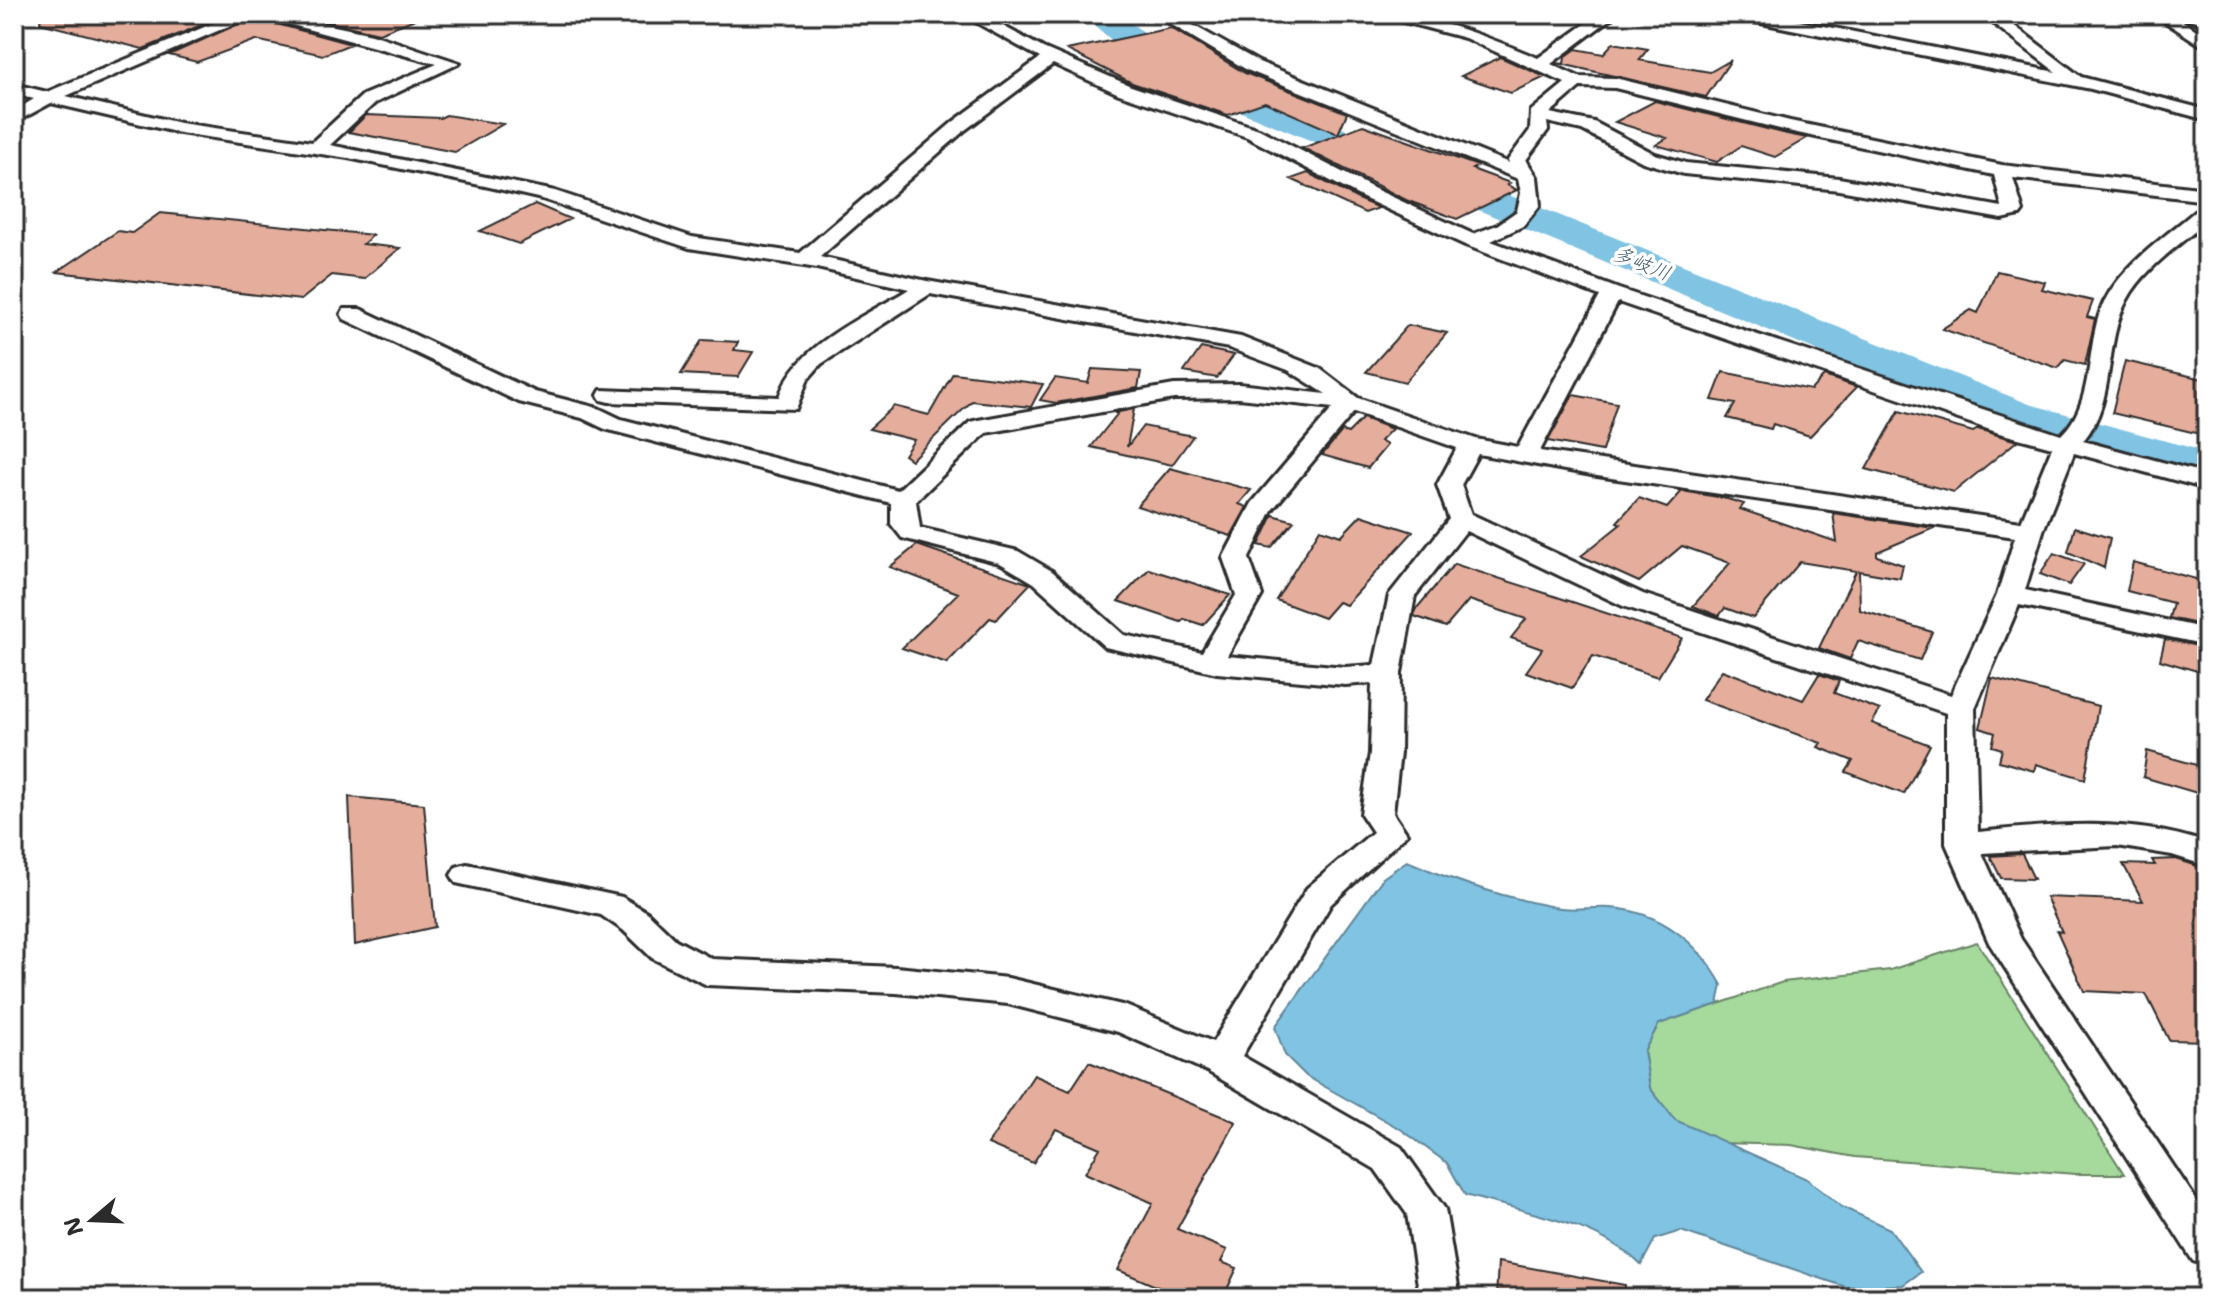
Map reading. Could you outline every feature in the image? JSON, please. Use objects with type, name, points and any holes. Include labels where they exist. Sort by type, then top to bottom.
[{"type":"street","points":[[14,118],[49,97],[251,14],[366,37],[452,63],[369,99],[316,148]]},
{"type":"street","points":[[278,19],[300,14]]},
{"type":"street","points":[[969,14],[1125,90],[1253,133],[1368,193],[1472,241],[1612,293],[2065,445],[2207,482]]},
{"type":"street","points":[[1162,14],[1253,66],[1528,177]]},
{"type":"street","points":[[1382,14],[1470,35],[1576,82],[1615,83],[1686,98],[1788,126],[2002,171],[2207,195]]},
{"type":"street","points":[[1539,65],[1609,14]]},
{"type":"street","points":[[1741,14],[2080,82],[2207,115]]},
{"type":"street","points":[[1989,14],[2080,82]]},
{"type":"street","points":[[2161,14],[2207,44]]},
{"type":"street","points":[[2183,14],[2207,18]]},
{"type":"street","points":[[803,261],[959,126],[1052,57]]},
{"type":"street","points":[[1537,115],[1576,82]]},
{"type":"street","points":[[14,89],[180,128],[316,148],[548,195],[689,242],[1233,342],[1271,354],[1333,384],[1350,403]]},
{"type":"street","points":[[1472,241],[1510,228],[1526,217],[1530,207],[1528,177],[1517,160],[1539,130],[1537,115]]},
{"type":"street","points":[[1537,115],[1588,126],[1649,158],[1684,168],[1765,179],[1839,184],[2002,213],[2013,211],[2002,171]]},
{"type":"street","points":[[2207,211],[2143,269],[2115,302],[2098,380],[2075,439],[2065,445],[2030,531],[2010,595],[1960,708],[1962,844],[2006,943],[2207,1249]]},
{"type":"street","points":[[609,395],[788,404],[797,378],[813,359],[927,287]]},
{"type":"street","points":[[1525,456],[1612,293]]},
{"type":"street","points":[[352,314],[527,397],[590,413],[613,424],[903,499]]},
{"type":"street","points":[[1387,673],[1345,676],[1210,662],[1115,641],[1043,577],[1009,557],[911,533],[904,524],[903,499],[978,427],[1174,392],[1239,391],[1350,403],[1471,445],[1525,456],[1710,487],[2030,531]]},
{"type":"street","points":[[1210,662],[1249,595],[1236,558],[1261,508],[1350,403]]},
{"type":"street","points":[[1471,445],[1449,485],[1455,508],[1462,519],[1633,600],[1960,708]]},
{"type":"street","points":[[1220,1061],[1319,896],[1391,834],[1377,814],[1385,753],[1387,673],[1402,595],[1462,519]]},
{"type":"street","points":[[2010,595],[2207,637]]},
{"type":"street","points":[[1962,844],[2086,833],[2178,842],[2207,855]]},
{"type":"street","points":[[467,875],[610,905],[635,921],[664,949],[707,972],[896,980],[1008,991],[1126,1020],[1220,1061],[1388,1158],[1426,1209],[1440,1298]]},
{"type":"green space","points":[[1977,942],[2124,1174],[2076,1174],[1855,1157],[1791,1145],[1721,1143],[1675,1120],[1650,1088],[1644,1051],[1659,1024],[1783,982],[1890,970]]},
{"type":"water","points":[[1407,861],[1516,899],[1561,908],[1628,910],[1661,922],[1676,932],[1701,955],[1722,985],[1718,1004],[1659,1024],[1644,1051],[1650,1088],[1675,1120],[1807,1179],[1842,1207],[1890,1229],[1921,1272],[1903,1285],[1846,1287],[1681,1231],[1655,1239],[1641,1265],[1623,1250],[1581,1228],[1465,1195],[1447,1163],[1402,1130],[1306,1076],[1285,1055],[1275,1027],[1383,878]]},
{"type":"building","points":[[41,14],[228,14],[143,49],[40,23]]},
{"type":"building","points":[[260,14],[272,14],[267,18],[269,22],[351,44],[323,55],[256,40],[197,62],[169,55]]},
{"type":"building","points":[[292,14],[423,14],[423,16],[379,33]]},
{"type":"building","points":[[1171,28],[1245,73],[1347,113],[1338,134],[1265,102],[1228,115],[1132,83],[1067,50]]},
{"type":"building","points":[[1613,43],[1648,49],[1639,60],[1710,72],[1731,60],[1706,97],[1557,63],[1564,64],[1565,57],[1576,49],[1603,54]]},
{"type":"building","points":[[1500,57],[1545,77],[1511,93],[1461,76]]},
{"type":"building","points":[[1655,101],[1807,138],[1775,157],[1741,146],[1717,162],[1656,145],[1667,138],[1615,122]]},
{"type":"building","points":[[366,115],[440,118],[446,115],[503,124],[455,152],[349,132]]},
{"type":"building","points":[[1363,125],[1478,166],[1472,169],[1510,183],[1507,185],[1517,190],[1457,219],[1406,200],[1303,148]]},
{"type":"building","points":[[1308,173],[1379,208],[1365,213],[1291,179]]},
{"type":"building","points":[[535,204],[570,219],[519,244],[480,231]]},
{"type":"building","points":[[160,213],[373,235],[363,244],[400,248],[364,279],[332,275],[301,300],[57,272],[118,231],[132,233]]},
{"type":"building","points":[[1997,271],[2045,282],[2042,289],[2093,301],[2087,317],[2095,319],[2085,365],[2065,360],[2058,368],[1942,329],[1971,310],[1978,313]]},
{"type":"building","points":[[1408,325],[1447,333],[1405,382],[1366,372]]},
{"type":"building","points":[[702,340],[738,342],[734,350],[753,352],[738,377],[681,374]]},
{"type":"building","points":[[1201,348],[1234,355],[1217,378],[1184,372]]},
{"type":"building","points":[[2125,361],[2207,380],[2200,434],[2112,413]]},
{"type":"building","points":[[1092,369],[1141,372],[1138,388],[1056,403],[1040,400],[1055,378],[1088,383]]},
{"type":"building","points":[[1723,372],[1811,390],[1824,376],[1857,387],[1810,436],[1773,424],[1771,429],[1727,418],[1735,404],[1712,400]]},
{"type":"building","points":[[953,373],[1043,384],[1031,407],[972,401],[911,460],[904,455],[914,440],[869,429],[894,406],[929,415]]},
{"type":"building","points":[[1573,395],[1617,403],[1602,451],[1548,441]]},
{"type":"building","points":[[1134,409],[1127,447],[1143,426],[1193,436],[1172,465],[1091,447],[1118,413],[1114,413]]},
{"type":"building","points":[[1899,411],[2017,441],[1954,492],[1866,469]]},
{"type":"building","points":[[1363,418],[1392,429],[1380,441],[1387,445],[1368,468],[1322,455],[1342,431],[1348,433]]},
{"type":"building","points":[[1170,468],[1251,490],[1239,504],[1247,507],[1231,536],[1137,506]]},
{"type":"building","points":[[1682,491],[1744,504],[1740,509],[1837,542],[1833,513],[1934,528],[1877,552],[1877,556],[1903,565],[1900,578],[1859,571],[1860,610],[1932,632],[1920,660],[1858,641],[1850,659],[1819,648],[1856,571],[1800,562],[1753,618],[1725,608],[1719,616],[1693,606],[1730,563],[1682,546],[1639,582],[1581,556],[1621,524],[1617,522],[1639,498],[1667,508]]},
{"type":"building","points":[[1273,515],[1294,521],[1271,548],[1259,545]]},
{"type":"building","points":[[1361,515],[1413,532],[1346,605],[1338,602],[1324,618],[1276,600],[1320,529],[1341,536]]},
{"type":"building","points":[[2075,527],[2110,538],[2104,568],[2068,552]]},
{"type":"building","points":[[917,545],[1030,584],[996,620],[990,618],[947,663],[902,648],[958,593],[890,567]]},
{"type":"building","points":[[2054,553],[2084,564],[2069,585],[2040,574]]},
{"type":"building","points":[[2133,562],[2207,582],[2207,626],[2169,618],[2173,603],[2127,591]]},
{"type":"building","points":[[1454,564],[1682,638],[1658,677],[1593,656],[1572,688],[1526,672],[1542,649],[1511,638],[1526,619],[1469,600],[1446,627],[1414,616],[1416,609]]},
{"type":"building","points":[[1149,569],[1230,595],[1203,625],[1184,619],[1181,622],[1118,601]]},
{"type":"building","points":[[2165,639],[2207,648],[2207,674],[2160,660]]},
{"type":"building","points":[[1722,670],[1803,700],[1819,674],[1839,681],[1834,693],[1880,710],[1872,723],[1930,745],[1904,794],[1846,772],[1853,761],[1818,747],[1821,743],[1702,700]]},
{"type":"building","points":[[1992,678],[2098,706],[2085,779],[2036,764],[2034,771],[1999,761],[2002,749],[1992,746],[1995,733],[1980,728]]},
{"type":"building","points":[[2147,751],[2207,768],[2207,796],[2143,777]]},
{"type":"building","points":[[349,797],[424,804],[435,927],[355,945]]},
{"type":"building","points":[[2022,854],[2034,879],[2001,878],[1990,856]]},
{"type":"building","points":[[2176,859],[2207,869],[2207,1041],[2169,1040],[2146,994],[2084,991],[2057,931],[2062,932],[2046,897],[2143,901],[2123,864],[2155,865],[2152,860]]},
{"type":"building","points":[[1089,1062],[1236,1122],[1177,1229],[1227,1250],[1221,1262],[1237,1268],[1223,1298],[1184,1298],[1118,1270],[1153,1203],[1085,1173],[1100,1148],[1056,1129],[1033,1163],[988,1144],[1034,1075],[1070,1091]]},
{"type":"building","points":[[1498,1262],[1625,1285],[1624,1298],[1496,1298]]},
{"type":"waterway","name":"多岐川","points":[[1097,14],[1141,48],[1193,80],[2012,414],[2207,467]]}]
